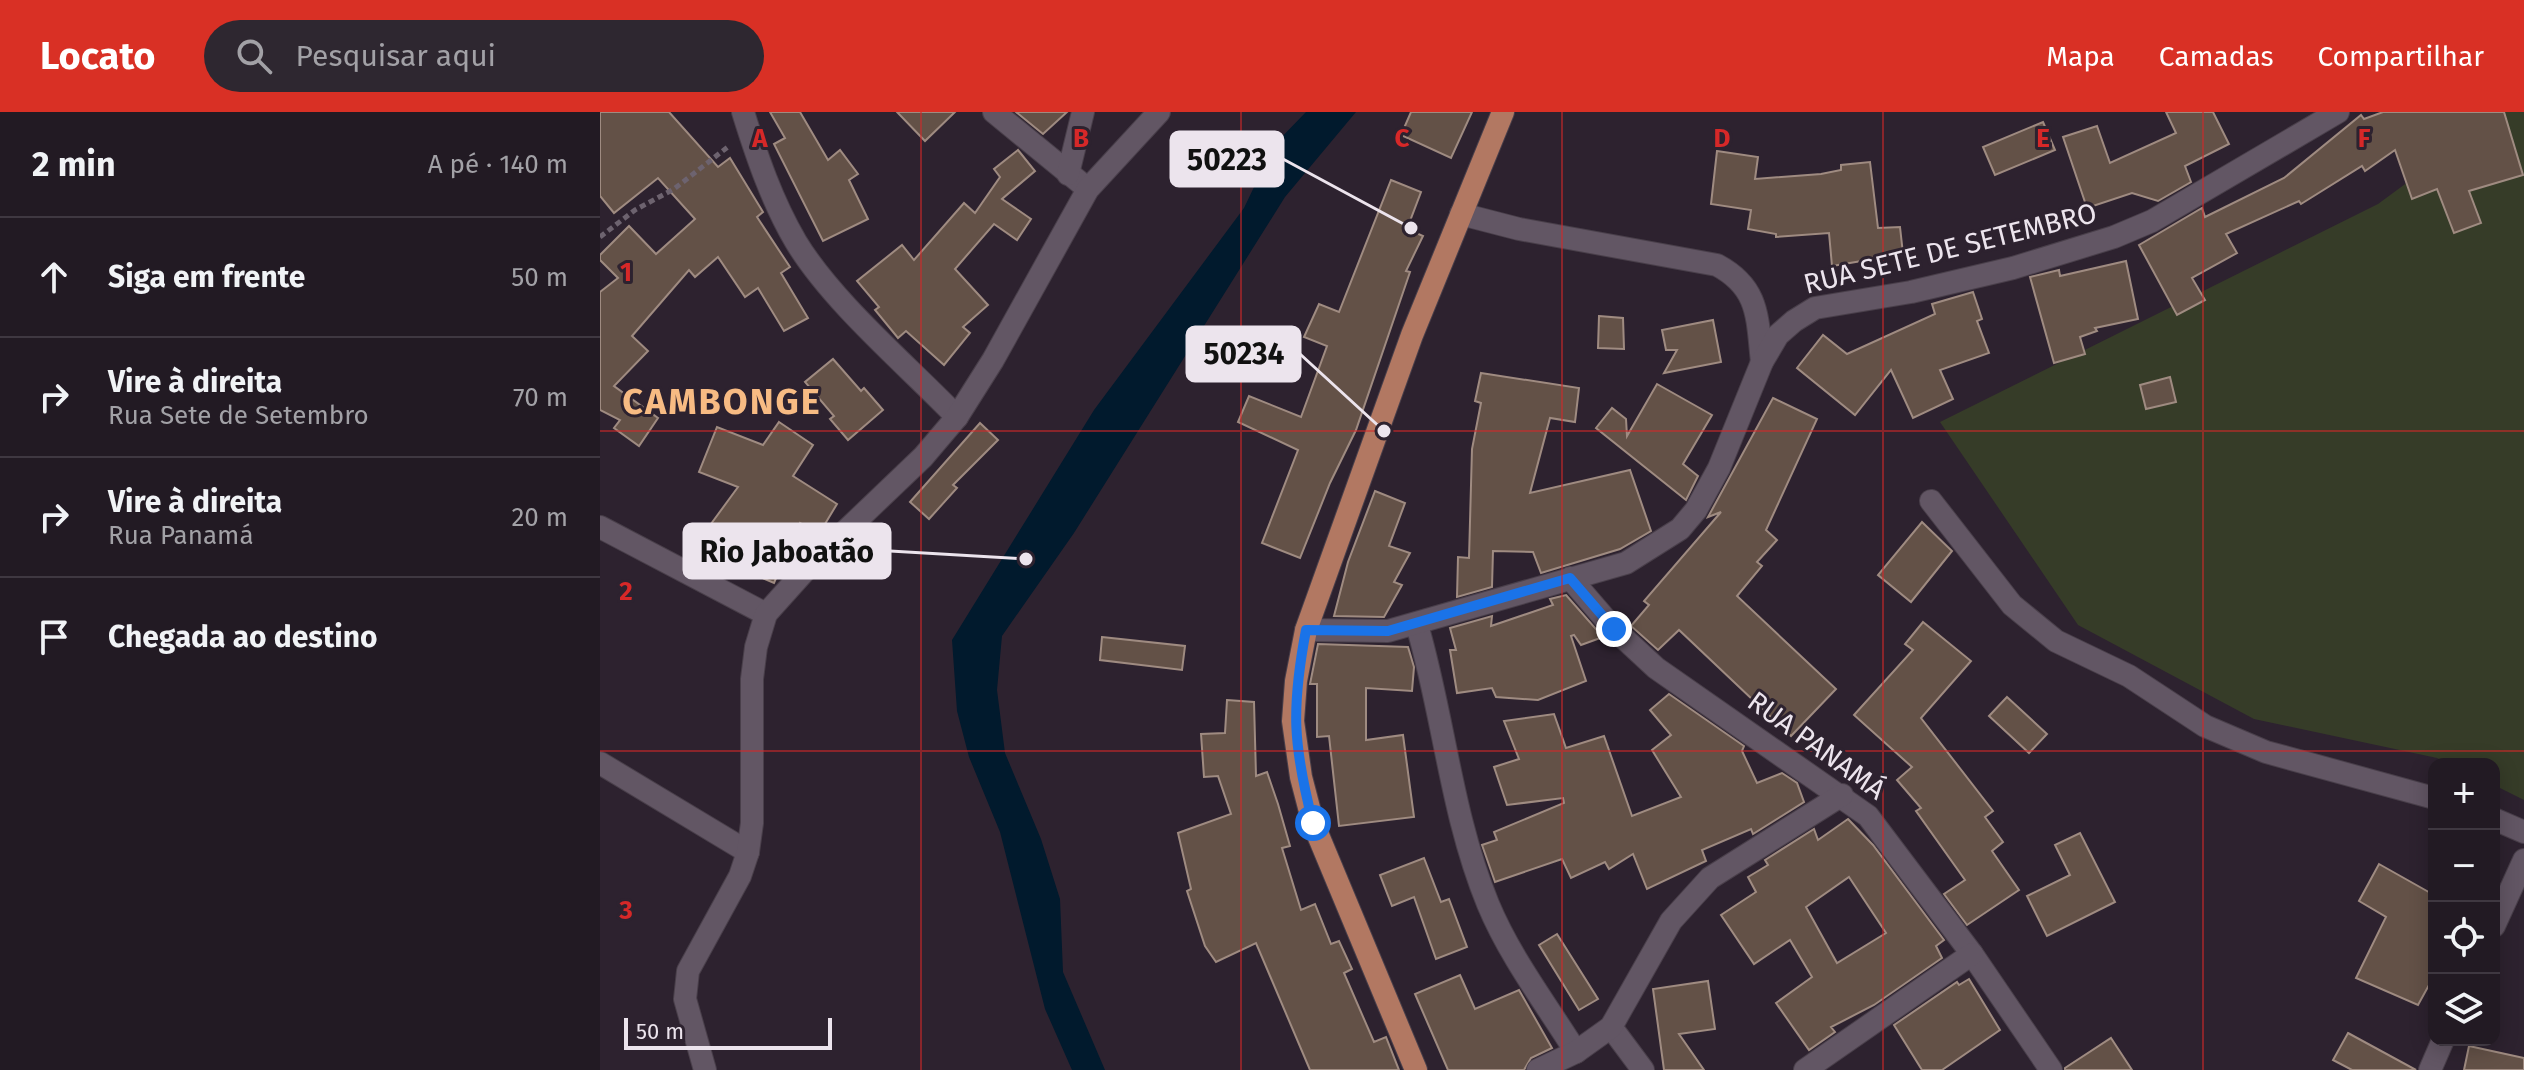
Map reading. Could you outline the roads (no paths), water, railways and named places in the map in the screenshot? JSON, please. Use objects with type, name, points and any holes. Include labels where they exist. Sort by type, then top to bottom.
[{"type":"main road","points":[[1416,1070],[1313,823],[1301,777],[1293,721],[1306,630],[1412,335],[1503,112]]},
{"type":"street","points":[[994,112],[1088,189]]},
{"type":"street","points":[[1068,174],[1083,112]]},
{"type":"street","points":[[705,1070],[685,999],[688,971],[740,876],[748,852],[752,823],[752,679],[756,647],[766,614],[810,565],[923,457],[957,417],[993,360],[1088,189],[1159,112]]},
{"type":"street","name":"RUA SETE DE SETEMBRO","points":[[1306,630],[1373,633],[1417,625],[1626,563],[1680,529],[1696,510],[1719,468],[1762,362],[1778,335],[1815,308],[1911,292],[2013,268],[2114,237],[2152,221],[2338,112]]},
{"type":"street","points":[[746,121],[777,206],[814,266],[957,417]]},
{"type":"street","points":[[1461,214],[1519,229],[1717,265],[1735,275],[1755,306],[1762,362]]},
{"type":"street","points":[[1931,501],[2012,605],[2056,641],[2129,676],[2205,726],[2266,752],[2428,796]]},
{"type":"street","points":[[600,527],[766,614]]},
{"type":"street","name":"RUA PANAMÁ","points":[[1570,578],[1614,629],[1656,668],[1842,795],[1880,828],[1972,954],[2051,1070]]},
{"type":"street","points":[[1417,625],[1429,665],[1450,783],[1488,903],[1506,941],[1576,1052]]},
{"type":"street","points":[[600,763],[748,852]]},
{"type":"street","points":[[1538,1070],[1576,1052],[1611,1027],[1683,903],[1710,878],[1842,795]]},
{"type":"street","points":[[2500,822],[2524,832]]},
{"type":"street","points":[[2500,913],[2524,860]]},
{"type":"street","points":[[1805,1070],[1972,954]]},
{"type":"street","points":[[1611,1027],[1643,1070]]},
{"type":"street","points":[[2430,1070],[2440,1046]]},
{"type":"water","points":[[1306,112],[1356,112],[1285,197],[1074,533],[1002,636],[997,690],[1005,753],[1041,839],[1060,899],[1063,972],[1105,1070],[1072,1070],[1045,1009],[1000,832],[969,757],[957,711],[952,640],[1094,410],[1244,208],[1274,145]]},
{"type":"place","name":"50223","points":[[1411,228]]},
{"type":"place","name":"50234","points":[[1384,431]]},
{"type":"place","name":"Rio Jaboatão","points":[[1026,559]]},
{"type":"district","name":"CAMBONGE","points":[[722,401]]}]
